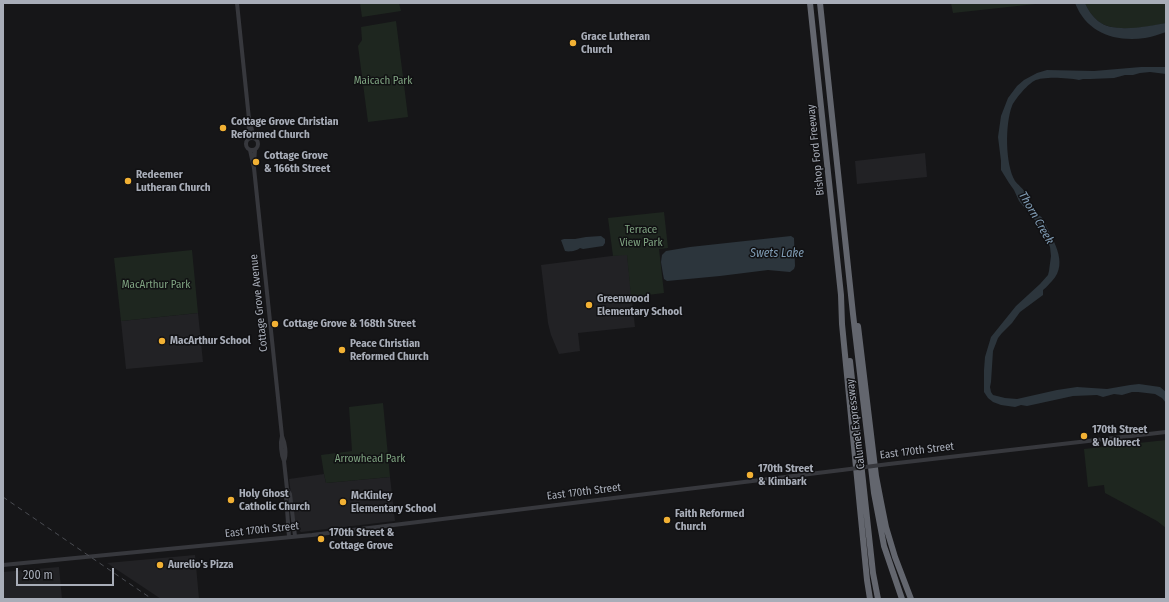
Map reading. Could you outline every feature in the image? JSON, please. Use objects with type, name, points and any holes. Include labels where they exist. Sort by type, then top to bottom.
[{"type":"highway","name":"Bishop Ford Freeway","points":[[810,3],[841,294]]},
{"type":"highway","name":"Bishop Ford Freeway","points":[[820,3],[846,243]]},
{"type":"highway","points":[[846,243],[851,262],[876,476],[895,557],[911,599]]},
{"type":"highway","name":"Calumet Expressway","points":[[846,243],[876,509],[888,558],[902,599]]},
{"type":"highway","points":[[841,294],[842,324],[870,599]]},
{"type":"highway","points":[[841,294],[846,324],[873,573],[878,599]]},
{"type":"street","points":[[237,3],[249,119],[248,139],[246,146],[250,150],[255,150],[258,144],[254,138],[249,119]]},
{"type":"street","points":[[248,139],[254,138]]},
{"type":"street","name":"Cottage Grove Avenue","points":[[250,150],[254,168],[282,436],[284,440],[286,457],[284,461],[289,537]]},
{"type":"street","name":"Cottage Grove Avenue","points":[[254,168],[255,150]]},
{"type":"street","name":"East 170th Street","points":[[3,565],[289,537],[1166,432]]},
{"type":"street","name":"Cottage Grove Avenue","points":[[287,489],[290,494],[295,536]]},
{"type":"shaded area","points":[[925,153],[927,177],[857,184],[855,161]]},
{"type":"shaded area","name":"Greenwood Elementary School","points":[[627,254],[635,327],[578,333],[580,351],[559,354],[548,323],[541,265]]},
{"type":"shaded area","name":"MacArthur School","points":[[198,313],[203,362],[126,369],[121,321]]},
{"type":"shaded area","name":"McKinley Elementary School","points":[[324,474],[326,483],[390,477],[395,521],[301,532],[295,524],[289,479]]},
{"type":"shaded area","points":[[195,555],[199,599],[161,599],[107,563]]},
{"type":"shaded area","points":[[59,567],[62,599],[3,599],[3,572]]},
{"type":"green space","points":[[360,3],[399,3],[401,11],[362,17]]},
{"type":"green space","points":[[951,3],[1045,3],[953,13]]},
{"type":"green space","points":[[1085,3],[1166,3],[1166,23],[1131,28],[1113,27],[1098,21],[1090,13]]},
{"type":"green space","name":"Maicach Park","points":[[396,21],[408,117],[368,122],[358,46],[362,40],[361,27]]},
{"type":"green space","name":"Terrace View Park","points":[[664,212],[668,248],[659,249],[664,293],[631,297],[627,255],[613,256],[608,218]]},
{"type":"green space","name":"MacArthur Park","points":[[192,250],[198,313],[121,321],[114,258]]},
{"type":"green space","name":"Arrowhead Park","points":[[383,403],[390,477],[326,483],[321,455],[352,451],[349,407]]},
{"type":"green space","points":[[1166,440],[1166,528],[1157,521],[1105,493],[1104,485],[1088,487],[1084,449]]},
{"type":"water","points":[[1075,3],[1085,3],[1094,17],[1105,25],[1131,28],[1166,23],[1166,32],[1145,38],[1134,39],[1112,37],[1094,28],[1087,22]]},
{"type":"water","name":"Thorn Creek","points":[[1141,67],[1166,67],[1166,74],[1150,72],[1114,78],[1079,80],[1056,78],[1038,79],[1025,89],[1012,106],[1007,133],[1009,165],[1015,181],[1025,192],[1036,213],[1043,219],[1057,250],[1059,266],[1057,274],[1043,290],[1043,295],[1020,312],[998,338],[993,351],[990,387],[993,395],[1017,399],[1077,387],[1107,389],[1139,384],[1160,387],[1166,392],[1166,403],[1162,398],[1155,394],[1138,392],[1122,395],[1114,394],[1103,397],[1097,395],[1073,396],[1027,406],[1021,405],[1015,407],[993,402],[984,392],[985,357],[991,337],[1016,306],[1048,275],[1051,256],[1050,247],[1043,230],[1019,201],[1001,170],[998,137],[1001,116],[1008,98],[1017,86],[1024,80],[1037,73],[1047,70],[1094,71]]},
{"type":"water","points":[[601,236],[605,239],[603,246],[583,249],[580,248],[571,251],[565,251],[561,240],[564,239]]},
{"type":"water","name":"Swets Lake","points":[[791,236],[794,238],[795,266],[790,272],[768,270],[667,281],[664,279],[661,262],[662,255],[666,251]]},
{"type":"railway","points":[[3,497],[152,599]]},
{"type":"place","name":"Grace Lutheran Church","points":[[573,43]]},
{"type":"place","name":"Cottage Grove Christian Reformed Church","points":[[223,128]]},
{"type":"place","name":"Cottage Grove & 166th Street","points":[[256,162]]},
{"type":"place","name":"Redeemer Lutheran Church","points":[[128,181]]},
{"type":"place","name":"Greenwood Elementary School","points":[[589,305]]},
{"type":"place","name":"Cottage Grove & 168th Street","points":[[275,324]]},
{"type":"place","name":"MacArthur School","points":[[162,341]]},
{"type":"place","name":"Peace Christian Reformed Church","points":[[342,350]]},
{"type":"place","name":"170th Street & Volbrect","points":[[1084,436]]},
{"type":"place","name":"170th Street & Kimbark","points":[[750,475]]},
{"type":"place","name":"Holy Ghost Catholic Church","points":[[231,500]]},
{"type":"place","name":"McKinley Elementary School","points":[[343,502]]},
{"type":"place","name":"Faith Reformed Church","points":[[667,520]]},
{"type":"place","name":"170th Street & Cottage Grove","points":[[321,539]]},
{"type":"place","name":"Aurelio's Pizza","points":[[160,565]]}]
